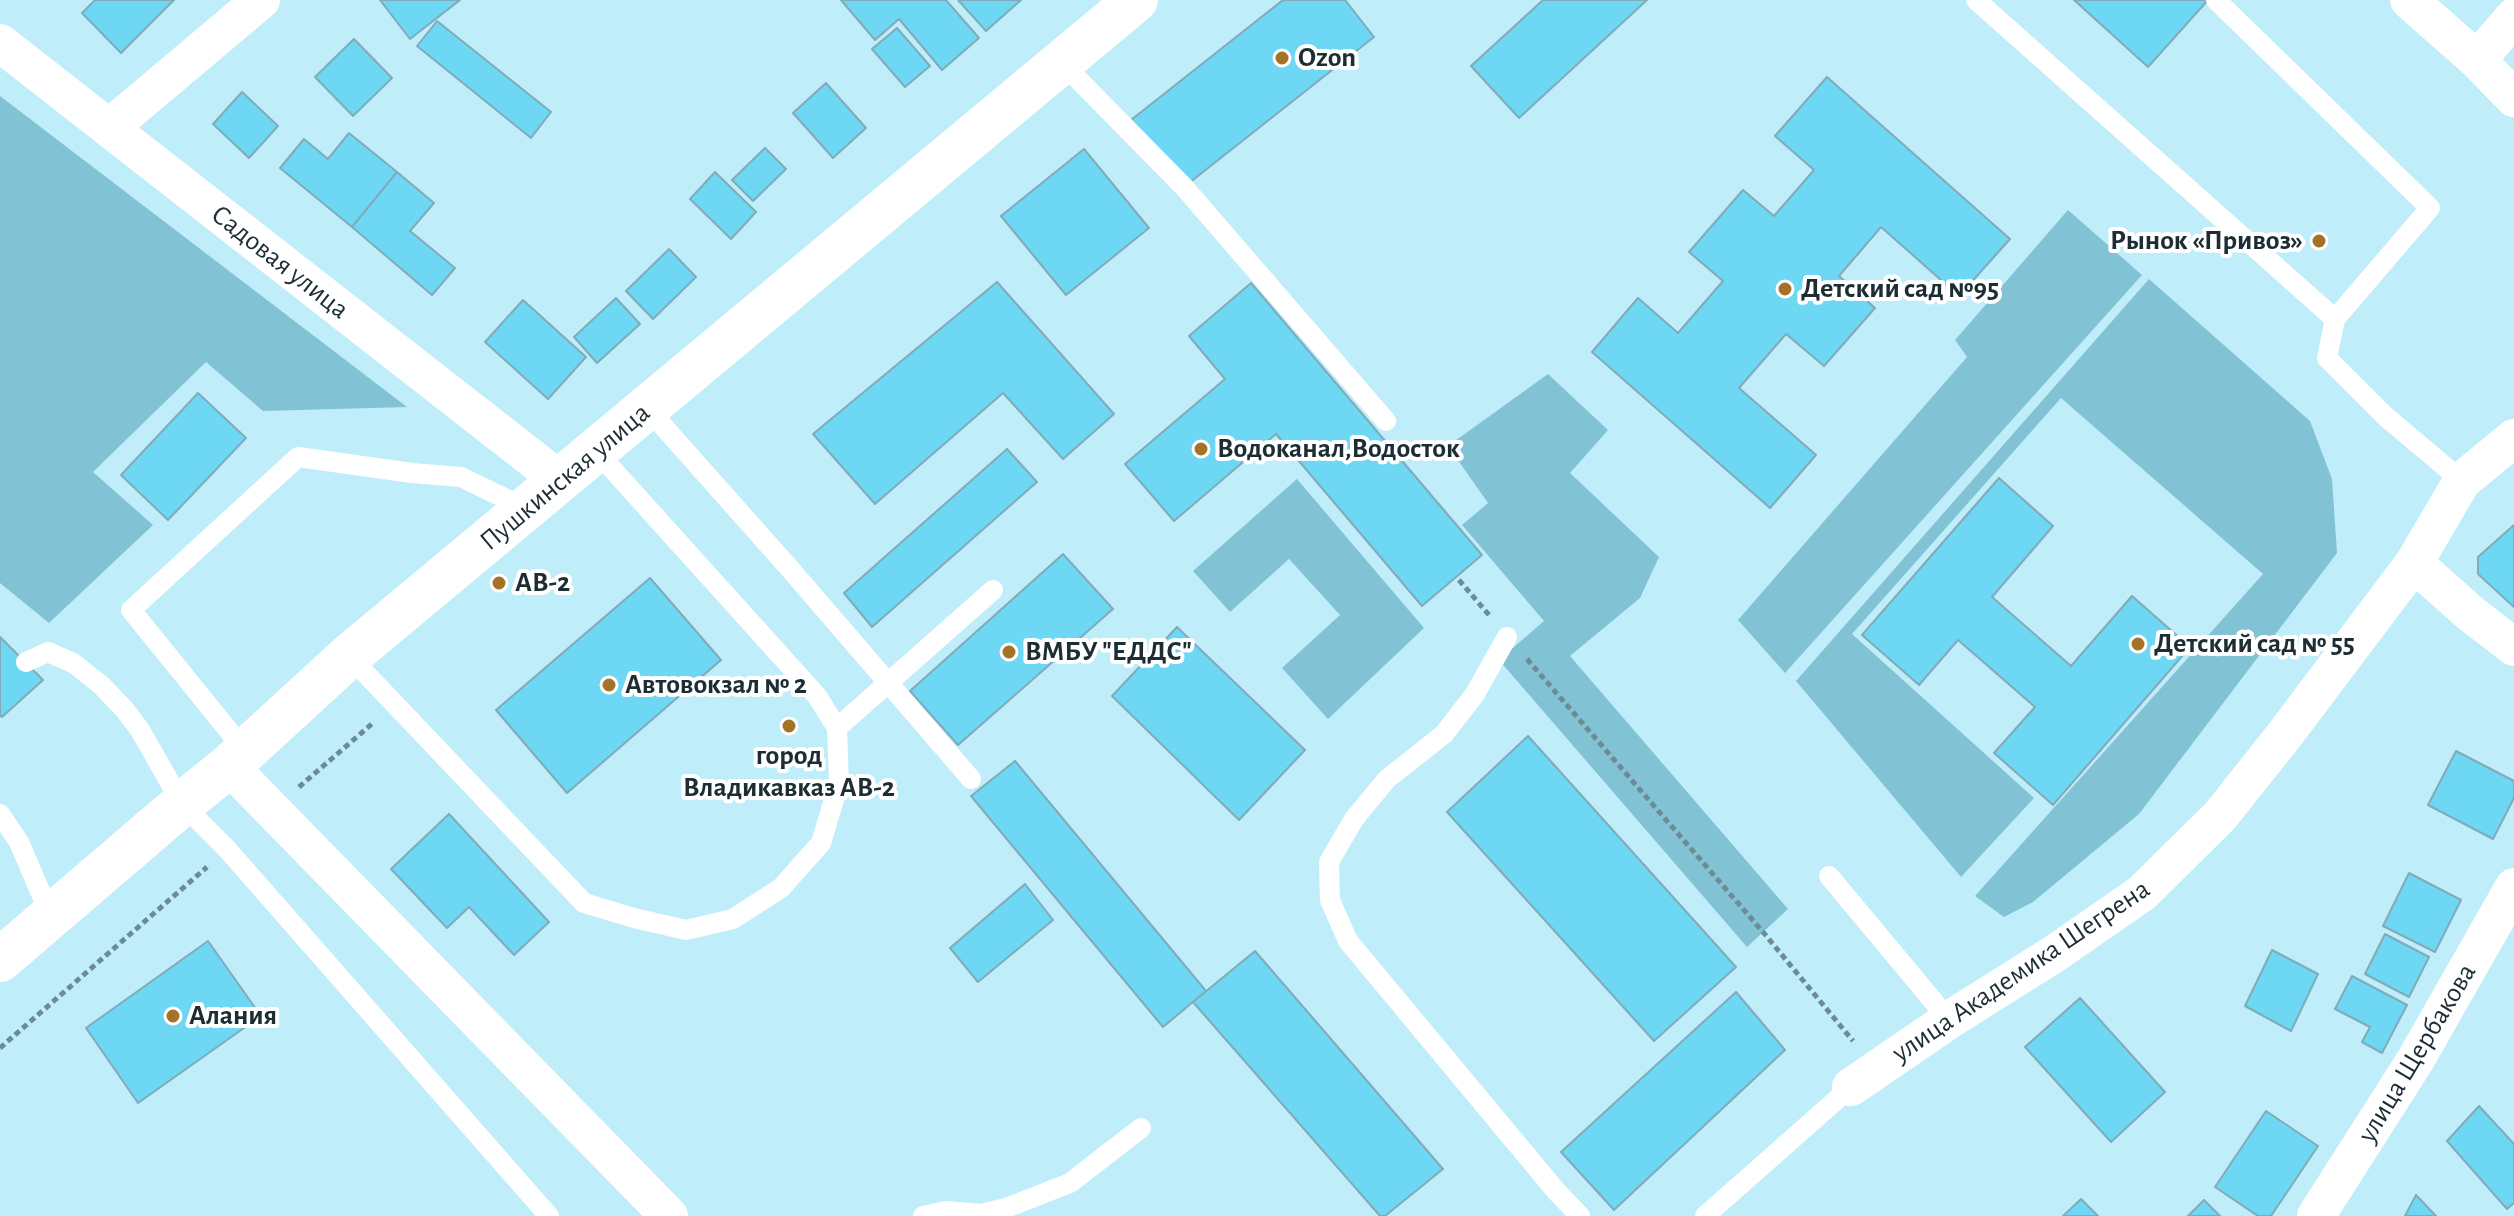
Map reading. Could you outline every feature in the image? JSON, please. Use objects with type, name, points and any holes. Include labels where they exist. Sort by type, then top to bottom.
[{"type":"street","points":[[109,128],[261,0]]},
{"type":"street","name":"Пушкинская улица","points":[[0,960],[237,759],[349,656],[1136,0]]},
{"type":"street","points":[[2409,0],[2477,60],[2514,98]]},
{"type":"street","points":[[2477,60],[2514,17]]},
{"type":"street","name":"Садовая улица","points":[[0,43],[561,481]]},
{"type":"street","name":"улица Академика Шегрена","points":[[1864,1078],[2142,893],[2220,816],[2286,733],[2414,563],[2462,481],[2514,438]]},
{"type":"street","points":[[2414,563],[2514,647]]},
{"type":"street","points":[[237,759],[669,1216]]},
{"type":"street","name":"улица Щербакова","points":[[2316,1216],[2416,1059],[2514,887]]},
{"type":"lane","points":[[1976,0],[2335,319]]},
{"type":"lane","points":[[2216,0],[2430,208],[2335,319],[2327,358],[2385,416],[2462,481]]},
{"type":"lane","points":[[1062,63],[1184,187],[1386,421]]},
{"type":"lane","points":[[647,408],[971,779]]},
{"type":"lane","points":[[349,656],[584,903],[686,930],[733,919],[781,888],[821,843],[839,783],[837,728],[817,696],[596,451]]},
{"type":"lane","points":[[237,759],[131,610],[298,457],[461,477],[527,509]]},
{"type":"lane","points":[[837,728],[993,590]]},
{"type":"lane","points":[[1507,637],[1475,694],[1444,734],[1387,779],[1354,819],[1329,862],[1330,900],[1348,941],[1580,1216]]},
{"type":"lane","points":[[26,662],[48,652],[73,663],[101,685],[125,710],[140,730],[182,804],[227,849],[549,1216]]},
{"type":"lane","points":[[0,814],[19,842],[51,917]]},
{"type":"lane","points":[[1829,876],[1949,1020]]},
{"type":"lane","points":[[1705,1216],[1864,1078]]},
{"type":"lane","points":[[923,1216],[946,1211],[981,1214],[1070,1183],[1141,1128]]},
{"type":"path","points":[[1459,580],[1763,932],[1864,1078]]},
{"type":"shaded area","points":[[0,96],[407,407],[263,411],[206,362],[93,472],[153,525],[49,623],[0,583]]},
{"type":"shaded area","points":[[2068,210],[2142,275],[1785,673],[1738,620],[1967,357],[1955,340]]},
{"type":"shaded area","points":[[2149,279],[2310,421],[2332,479],[2337,553],[2139,814],[2033,902],[2004,917],[1975,896],[2263,574],[2061,398],[1852,634],[2034,798],[1961,877],[1796,681]]},
{"type":"shaded area","points":[[1548,374],[1608,430],[1570,473],[1659,557],[1640,598],[1570,656],[1788,909],[1747,947],[1499,660],[1544,621],[1462,525],[1488,503],[1448,446]]},
{"type":"shaded area","points":[[1297,479],[1424,628],[1328,719],[1282,668],[1340,615],[1289,559],[1230,612],[1193,571]]},
{"type":"building","points":[[95,0],[174,0],[121,53],[82,13]]},
{"type":"building","points":[[380,0],[460,0],[410,39]]},
{"type":"building","points":[[841,0],[946,0],[979,38],[942,70],[899,19],[875,40]]},
{"type":"building","points":[[958,0],[1021,0],[986,31]]},
{"type":"building","points":[[1283,0],[1345,0],[1374,37],[1184,187],[1131,120]]},
{"type":"building","points":[[1543,0],[1647,0],[1519,118],[1471,66]]},
{"type":"building","points":[[2074,0],[2208,0],[2148,67]]},
{"type":"building","points":[[437,21],[551,112],[531,138],[417,46]]},
{"type":"building","points":[[897,28],[930,66],[905,87],[872,49]]},
{"type":"building","points":[[354,39],[392,78],[353,116],[315,77]]},
{"type":"building","name":"Детский сад №95","points":[[1827,77],[2010,239],[1959,296],[1881,227],[1839,276],[1875,308],[1824,366],[1786,334],[1739,388],[1816,455],[1770,508],[1592,352],[1638,298],[1678,333],[1723,281],[1689,252],[1743,190],[1774,216],[1814,170],[1775,136]]},
{"type":"building","points":[[826,83],[866,128],[833,158],[793,113]]},
{"type":"building","points":[[242,92],[278,126],[249,158],[213,124]]},
{"type":"building","points":[[349,133],[397,172],[352,227],[280,168],[304,139],[328,159]]},
{"type":"building","points":[[765,148],[786,169],[753,201],[732,180]]},
{"type":"building","points":[[1084,149],[1149,228],[1066,295],[1001,216]]},
{"type":"building","points":[[397,172],[434,203],[410,231],[455,268],[432,295],[352,227]]},
{"type":"building","points":[[715,172],[756,212],[731,239],[690,199]]},
{"type":"building","points":[[669,249],[696,277],[653,319],[626,291]]},
{"type":"building","points":[[997,282],[1114,414],[1063,459],[1003,393],[875,504],[813,434]]},
{"type":"building","name":"Водоканал,Водосток","points":[[1251,283],[1482,555],[1422,606],[1276,434],[1174,521],[1125,464],[1225,379],[1189,336]]},
{"type":"building","points":[[616,298],[640,324],[597,363],[574,337]]},
{"type":"building","points":[[523,300],[586,357],[548,399],[485,342]]},
{"type":"building","points":[[198,393],[246,438],[168,520],[121,475]]},
{"type":"building","points":[[1007,449],[1037,482],[872,627],[844,593]]},
{"type":"building","name":"Детский сад № 55","points":[[1999,478],[2053,526],[1992,597],[2071,666],[2132,596],[2190,647],[2053,805],[1994,753],[2035,707],[1958,640],[1919,685],[1862,635]]},
{"type":"building","points":[[2514,525],[2514,607],[2478,574],[2478,557]]},
{"type":"building","name":"ВМБУ \"ЕДДС\"","points":[[1063,554],[1113,609],[958,745],[910,691]]},
{"type":"building","name":"Автовокзал № 2","points":[[650,578],[721,660],[567,793],[496,710]]},
{"type":"building","points":[[1177,627],[1305,750],[1239,820],[1112,696]]},
{"type":"building","points":[[0,637],[43,680],[2,717],[0,715]]},
{"type":"building","points":[[1528,736],[1736,967],[1654,1041],[1447,812]]},
{"type":"building","points":[[2456,751],[2514,781],[2514,798],[2493,839],[2428,805]]},
{"type":"building","points":[[1015,761],[1206,991],[1163,1027],[971,796]]},
{"type":"building","points":[[449,814],[549,922],[514,955],[469,907],[447,928],[391,869]]},
{"type":"building","points":[[2409,873],[2461,900],[2435,952],[2383,926]]},
{"type":"building","points":[[1025,884],[1053,920],[978,982],[950,948]]},
{"type":"building","points":[[2385,934],[2429,957],[2409,997],[2365,974]]},
{"type":"building","points":[[208,941],[261,1016],[138,1103],[86,1028]]},
{"type":"building","points":[[2272,950],[2318,974],[2291,1031],[2245,1006]]},
{"type":"building","points":[[1255,951],[1443,1169],[1385,1216],[1380,1216],[1193,1002]]},
{"type":"building","points":[[2352,976],[2407,1005],[2382,1053],[2362,1042],[2370,1027],[2335,1009]]},
{"type":"building","points":[[1736,992],[1785,1050],[1614,1210],[1561,1152]]},
{"type":"building","points":[[2080,998],[2165,1092],[2111,1142],[2025,1047]]},
{"type":"building","points":[[2479,1106],[2514,1144],[2514,1203],[2507,1209],[2447,1141]]},
{"type":"building","points":[[2266,1111],[2318,1146],[2271,1216],[2258,1216],[2215,1187]]},
{"type":"building","points":[[2416,1195],[2436,1216],[2405,1216]]},
{"type":"building","points":[[2081,1199],[2098,1216],[2063,1216]]},
{"type":"building","points":[[2204,1200],[2220,1216],[2188,1216]]},
{"type":"place","name":"Ozon","points":[[1282,58]]},
{"type":"place","name":"Рынок «Привоз»","points":[[2319,241]]},
{"type":"place","name":"Детский сад №95","points":[[1785,289]]},
{"type":"place","name":"Водоканал,Водосток","points":[[1201,449]]},
{"type":"place","name":"АВ-2","points":[[499,583]]},
{"type":"place","name":"Детский сад № 55","points":[[2138,644]]},
{"type":"place","name":"ВМБУ \"ЕДДС\"","points":[[1009,652]]},
{"type":"place","name":"Автовокзал № 2","points":[[609,685]]},
{"type":"place","name":"город Владикавказ АВ-2","points":[[789,726]]},
{"type":"place","name":"Алания","points":[[173,1016]]}]
